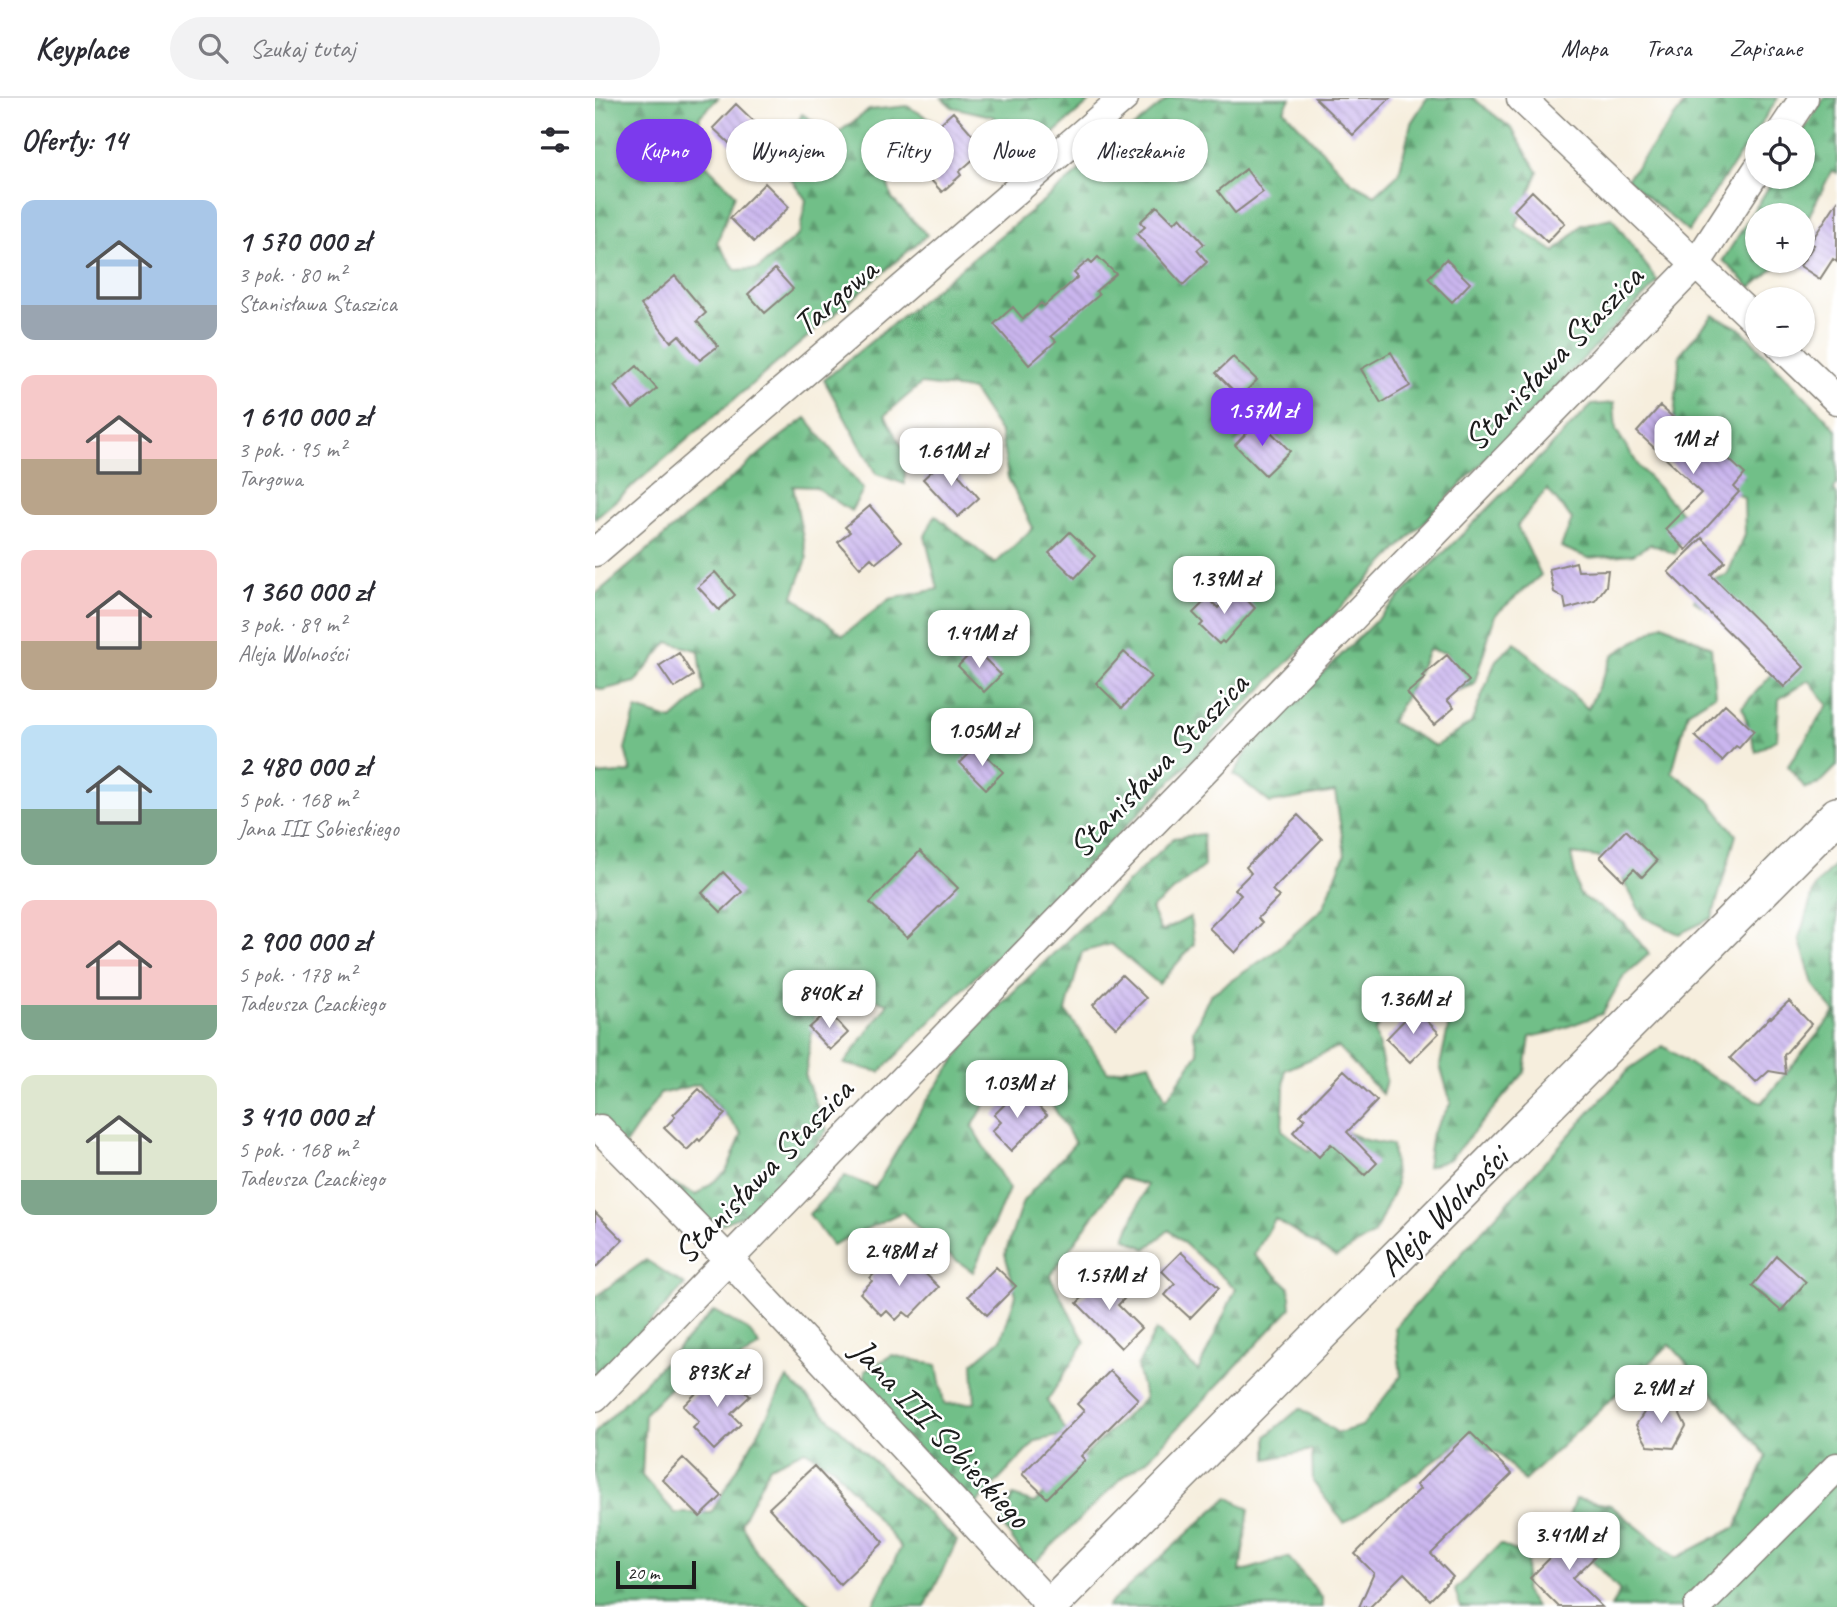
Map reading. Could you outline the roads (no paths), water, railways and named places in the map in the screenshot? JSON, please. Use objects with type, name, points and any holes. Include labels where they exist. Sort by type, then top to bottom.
[{"type":"street","name":"Targowa","points":[[595,552],[1124,98]]},
{"type":"street","points":[[1521,98],[1745,311]]},
{"type":"street","points":[[1790,119],[1804,98]]},
{"type":"street","name":"Stanisława Staszica","points":[[595,1397],[1696,264],[1745,188]]},
{"type":"street","points":[[1792,357],[1837,400]]},
{"type":"street","name":"Aleja Wolności","points":[[1051,1607],[1837,816]]},
{"type":"street","name":"Jana III Sobieskiego","points":[[600,1129],[728,1259],[1051,1607]]},
{"type":"street","points":[[1698,1607],[1837,1466]]}]
